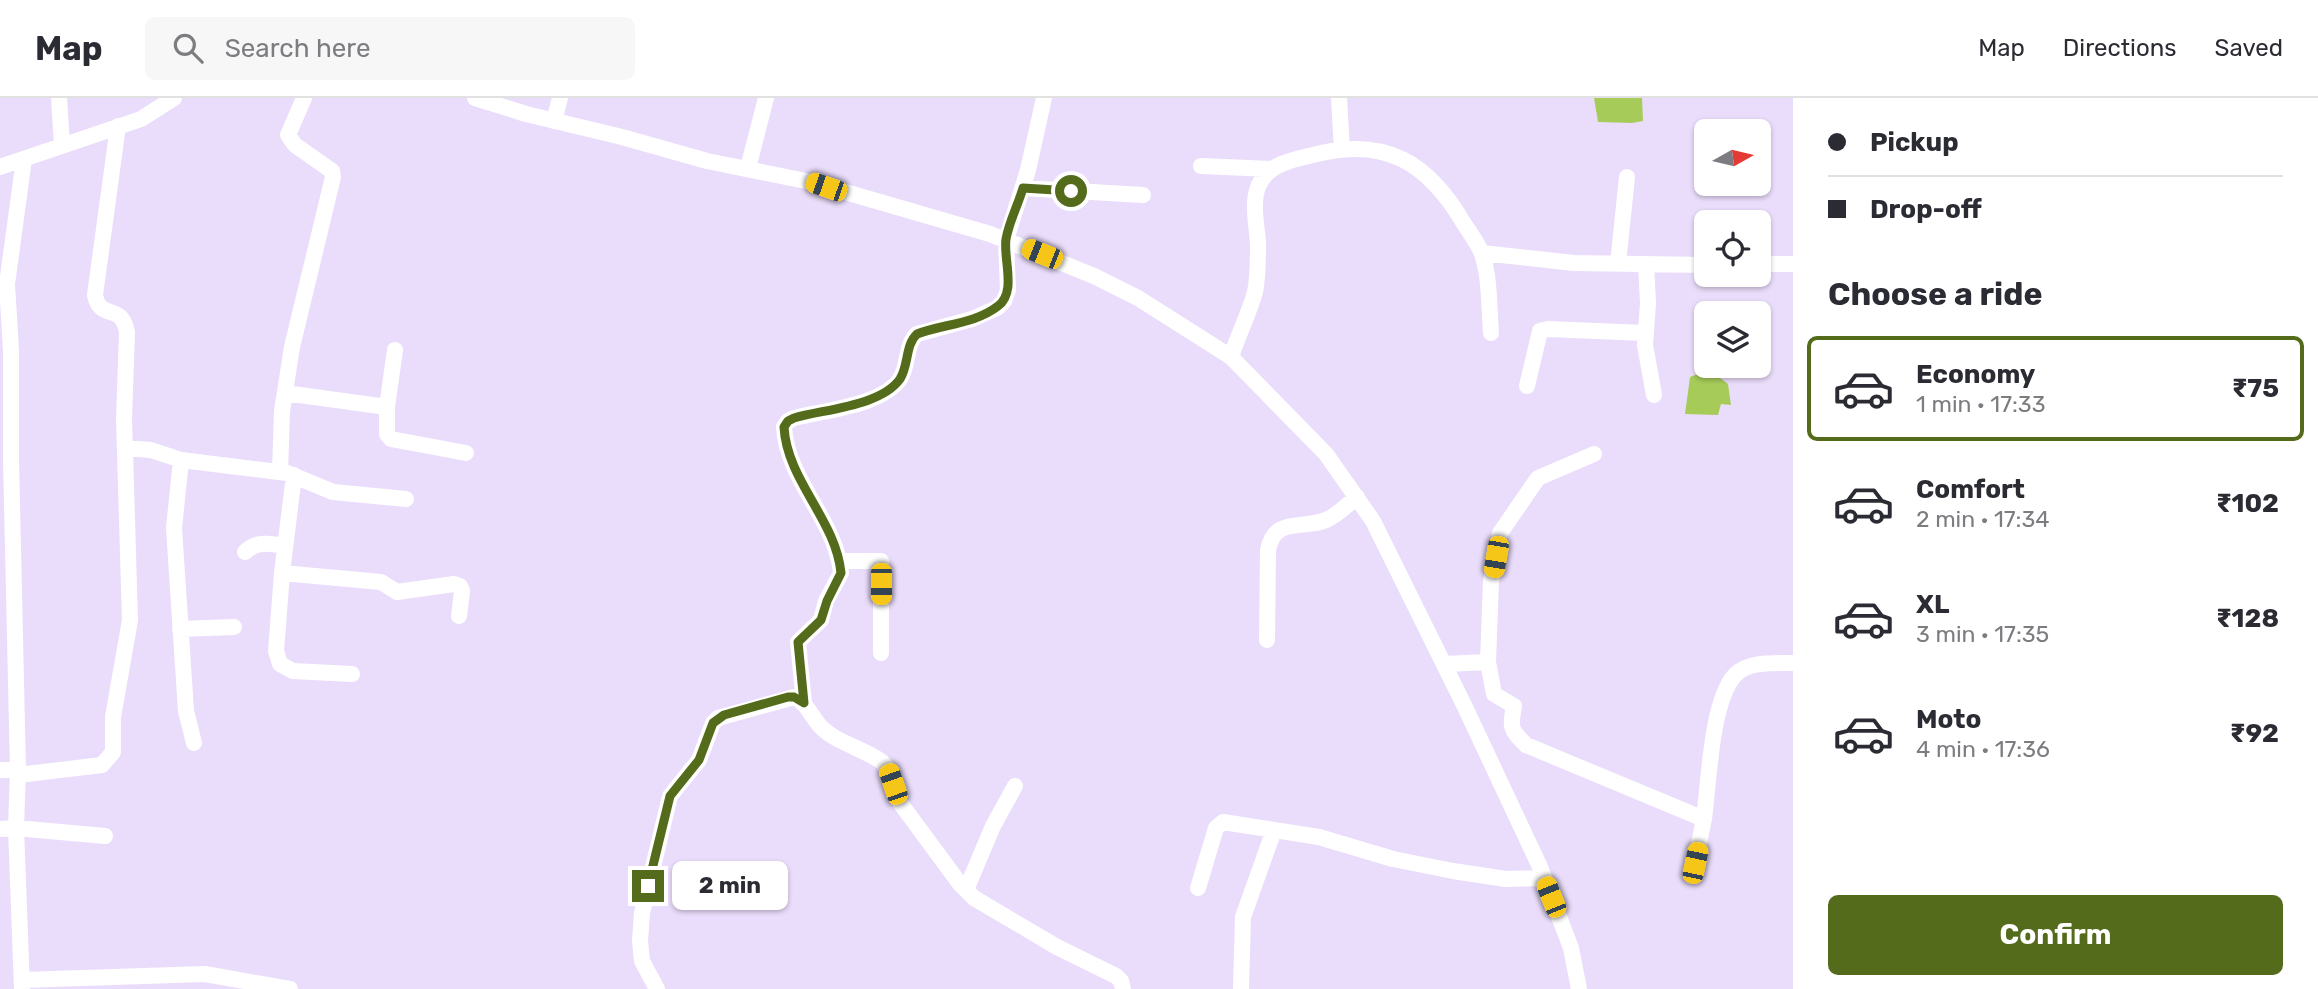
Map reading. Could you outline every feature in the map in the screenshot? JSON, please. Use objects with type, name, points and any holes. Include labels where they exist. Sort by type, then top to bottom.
[{"type":"street","points":[[59,98],[62,145]]},
{"type":"street","points":[[0,167],[152,113],[174,98]]},
{"type":"street","points":[[304,98],[288,135],[295,145],[332,171],[333,177],[292,347],[279,441],[287,474],[285,545],[276,651],[280,664],[293,671],[352,674]]},
{"type":"street","points":[[475,98],[707,161],[811,182],[1006,240],[1094,276],[1138,298],[1231,357],[1326,454],[1357,496],[1401,575],[1544,878],[1571,948],[1579,989]]},
{"type":"street","points":[[554,121],[560,98]]},
{"type":"street","points":[[748,168],[766,98]]},
{"type":"street","points":[[804,703],[798,642],[821,620],[827,601],[839,579],[840,561],[798,473],[787,445],[784,427],[794,418],[882,394],[899,380],[904,372],[911,343],[917,334],[972,319],[997,308],[1004,301],[1008,290],[1006,240],[1023,188],[1044,98]]},
{"type":"street","points":[[1339,98],[1342,150]]},
{"type":"street","points":[[0,770],[18,772],[102,765],[113,752],[113,717],[130,620],[125,448],[127,332],[125,320],[119,314],[102,309],[97,304],[95,295],[118,126]]},
{"type":"street","points":[[1231,357],[1256,289],[1257,191],[1261,180],[1271,169],[1287,162],[1342,150],[1385,152],[1409,162],[1440,187],[1482,253],[1488,285],[1491,333]]},
{"type":"street","points":[[24,159],[3,284],[11,351],[5,460],[18,772],[8,829],[22,985],[205,974],[290,989]]},
{"type":"street","points":[[1201,166],[1271,169]]},
{"type":"street","points":[[1618,264],[1627,177]]},
{"type":"street","points":[[1023,188],[1143,195]]},
{"type":"street","points":[[1482,253],[1550,261],[1694,265]]},
{"type":"street","points":[[1771,264],[1793,264]]},
{"type":"street","points":[[1646,265],[1648,303],[1644,332],[1654,395]]},
{"type":"street","points":[[1527,386],[1539,331],[1644,332]]},
{"type":"street","points":[[395,350],[387,407],[387,434],[391,439],[466,453]]},
{"type":"street","points":[[285,393],[387,407]]},
{"type":"street","points":[[125,448],[150,450],[181,460],[287,474],[333,492],[406,499]]},
{"type":"street","points":[[1594,454],[1538,478],[1500,533],[1491,580],[1488,662],[1494,694],[1514,706],[1511,724],[1513,732],[1526,745],[1704,819]]},
{"type":"street","points":[[181,460],[174,528],[186,711],[194,743]]},
{"type":"street","points":[[1267,640],[1268,550],[1275,532],[1284,527],[1328,520],[1357,496]]},
{"type":"street","points":[[246,552],[252,546],[262,543],[285,545]]},
{"type":"street","points":[[840,561],[881,561],[881,653]]},
{"type":"street","points":[[282,573],[380,582],[397,592],[454,584],[460,586],[462,591],[459,616]]},
{"type":"street","points":[[180,629],[234,626]]},
{"type":"street","points":[[1444,664],[1488,662]]},
{"type":"street","points":[[1695,863],[1721,701],[1736,674],[1763,663],[1793,663]]},
{"type":"street","points":[[657,989],[642,961],[640,941],[642,912],[670,796],[699,760],[713,723],[718,718],[788,697],[794,697],[804,703],[820,726],[831,734],[882,762],[887,768],[898,800],[966,890],[984,906],[1116,976],[1123,989]]},
{"type":"street","points":[[966,890],[993,826],[1015,786]]},
{"type":"street","points":[[1198,888],[1219,823],[1327,839],[1393,859],[1453,871],[1495,878],[1544,878]]},
{"type":"street","points":[[8,829],[106,836]]},
{"type":"street","points":[[1241,989],[1243,917],[1274,830]]},
{"type":"shaded area","points":[[1594,98],[1642,98],[1643,121],[1598,122]]},
{"type":"shaded area","points":[[1690,377],[1720,378],[1728,384],[1731,405],[1721,404],[1718,415],[1685,414]]},
{"type":"route","points":[[648,886],[670,796],[699,760],[713,723],[724,715],[788,697],[794,697],[804,703],[798,642],[821,620],[829,595],[841,573],[834,544],[798,473],[787,445],[784,427],[794,418],[882,394],[893,387],[904,372],[913,337],[917,334],[972,319],[997,308],[1004,301],[1008,290],[1006,240],[1023,188],[1071,191]]}]
